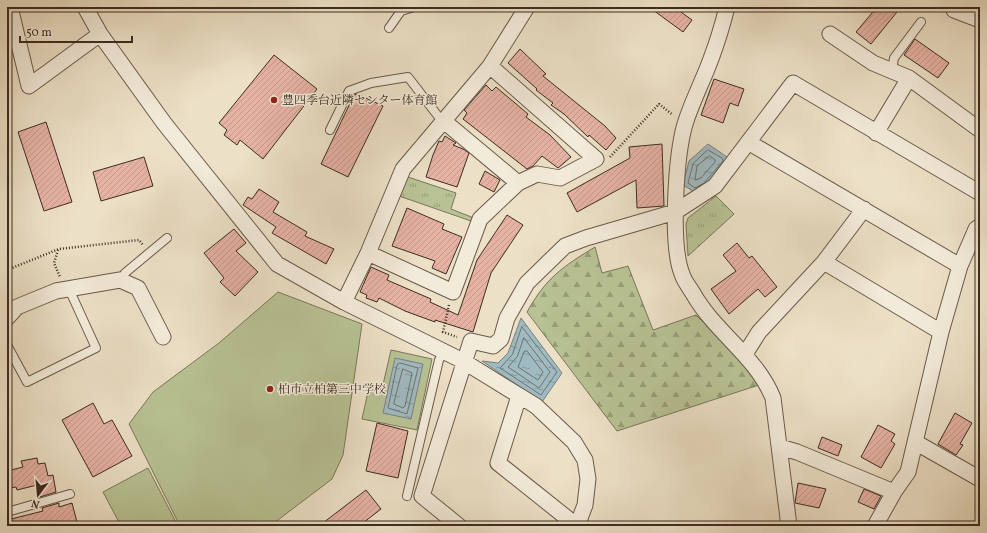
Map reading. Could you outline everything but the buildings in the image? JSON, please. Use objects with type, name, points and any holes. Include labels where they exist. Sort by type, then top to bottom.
[{"type":"street","points":[[10,7],[29,86],[100,34]]},
{"type":"street","points":[[85,7],[100,34],[164,123],[276,264],[344,302],[463,362],[536,406],[574,442],[584,460],[588,490],[585,505],[577,526],[498,463],[519,396]]},
{"type":"street","points":[[344,302],[368,253],[403,169],[445,122],[490,66],[527,7]]},
{"type":"street","points":[[727,7],[713,56],[685,124],[678,164],[675,212],[678,256],[681,274],[701,308],[716,326],[745,354],[768,386],[773,398],[789,526]]},
{"type":"street","points":[[956,7],[954,10],[980,20]]},
{"type":"street","points":[[830,34],[873,63],[909,78],[980,130]]},
{"type":"street","points":[[368,253],[453,292],[480,219],[518,183],[537,174],[560,178],[596,159],[490,66]]},
{"type":"street","points":[[876,133],[909,78]]},
{"type":"street","points":[[459,526],[422,496],[463,362],[471,341],[493,346],[501,340],[507,318],[527,283],[565,246],[586,238],[675,212],[715,186],[793,83],[980,194]]},
{"type":"street","points":[[445,122],[518,183]]},
{"type":"street","points":[[748,142],[960,266]]},
{"type":"street","points":[[745,354],[759,332],[824,262],[864,209]]},
{"type":"street","points":[[875,526],[894,492],[908,472],[941,332],[960,266],[976,229],[980,226]]},
{"type":"street","points":[[824,262],[941,332]]},
{"type":"street","points":[[7,318],[17,307],[56,291],[120,280],[138,288],[163,337]]},
{"type":"street","points":[[915,442],[980,479]]},
{"type":"street","points":[[780,447],[797,452],[894,492]]},
{"type":"lane","points":[[389,28],[401,11],[414,7]]},
{"type":"lane","points":[[892,71],[894,58],[921,22]]},
{"type":"lane","points":[[330,130],[349,91],[371,83],[408,77],[438,116],[445,122]]},
{"type":"lane","points":[[120,280],[125,273],[167,238]]},
{"type":"lane","points":[[7,345],[27,382],[96,348],[67,289]]},
{"type":"lane","points":[[407,496],[439,360],[444,352]]},
{"type":"lane","points":[[7,512],[70,494]]},
{"type":"path","points":[[596,159],[611,157],[659,104],[685,124]]},
{"type":"path","points":[[7,270],[59,249],[139,240],[150,252]]},
{"type":"path","points":[[59,249],[54,263],[67,289]]},
{"type":"path","points":[[453,292],[443,332],[471,341]]},
{"type":"green space","points":[[408,177],[456,193],[451,209],[474,218],[471,221],[399,196]]},
{"type":"green space","points":[[716,196],[734,214],[688,256],[686,224],[688,218]]},
{"type":"green space","points":[[595,247],[602,273],[628,266],[653,330],[696,315],[743,362],[759,385],[617,431],[527,312],[541,290],[556,274],[564,267]]},
{"type":"green space","points":[[278,292],[362,324],[343,455],[332,479],[270,526],[180,526],[129,424],[153,392],[219,343]]},
{"type":"green space","points":[[391,350],[432,359],[417,430],[362,419],[369,387],[382,389]]},
{"type":"green space","points":[[148,468],[178,526],[121,526],[103,492]]},
{"type":"water","points":[[708,144],[730,159],[704,189],[696,193],[683,185],[689,161]]},
{"type":"water","points":[[521,318],[562,373],[542,402],[482,361],[498,363],[508,353]]},
{"type":"water","points":[[395,358],[423,364],[411,419],[383,413]]},
{"type":"place","name":"豊四季台近隣センター体育館","points":[[274,100]]},
{"type":"place","name":"柏市立柏第三中学校","points":[[270,389]]}]
